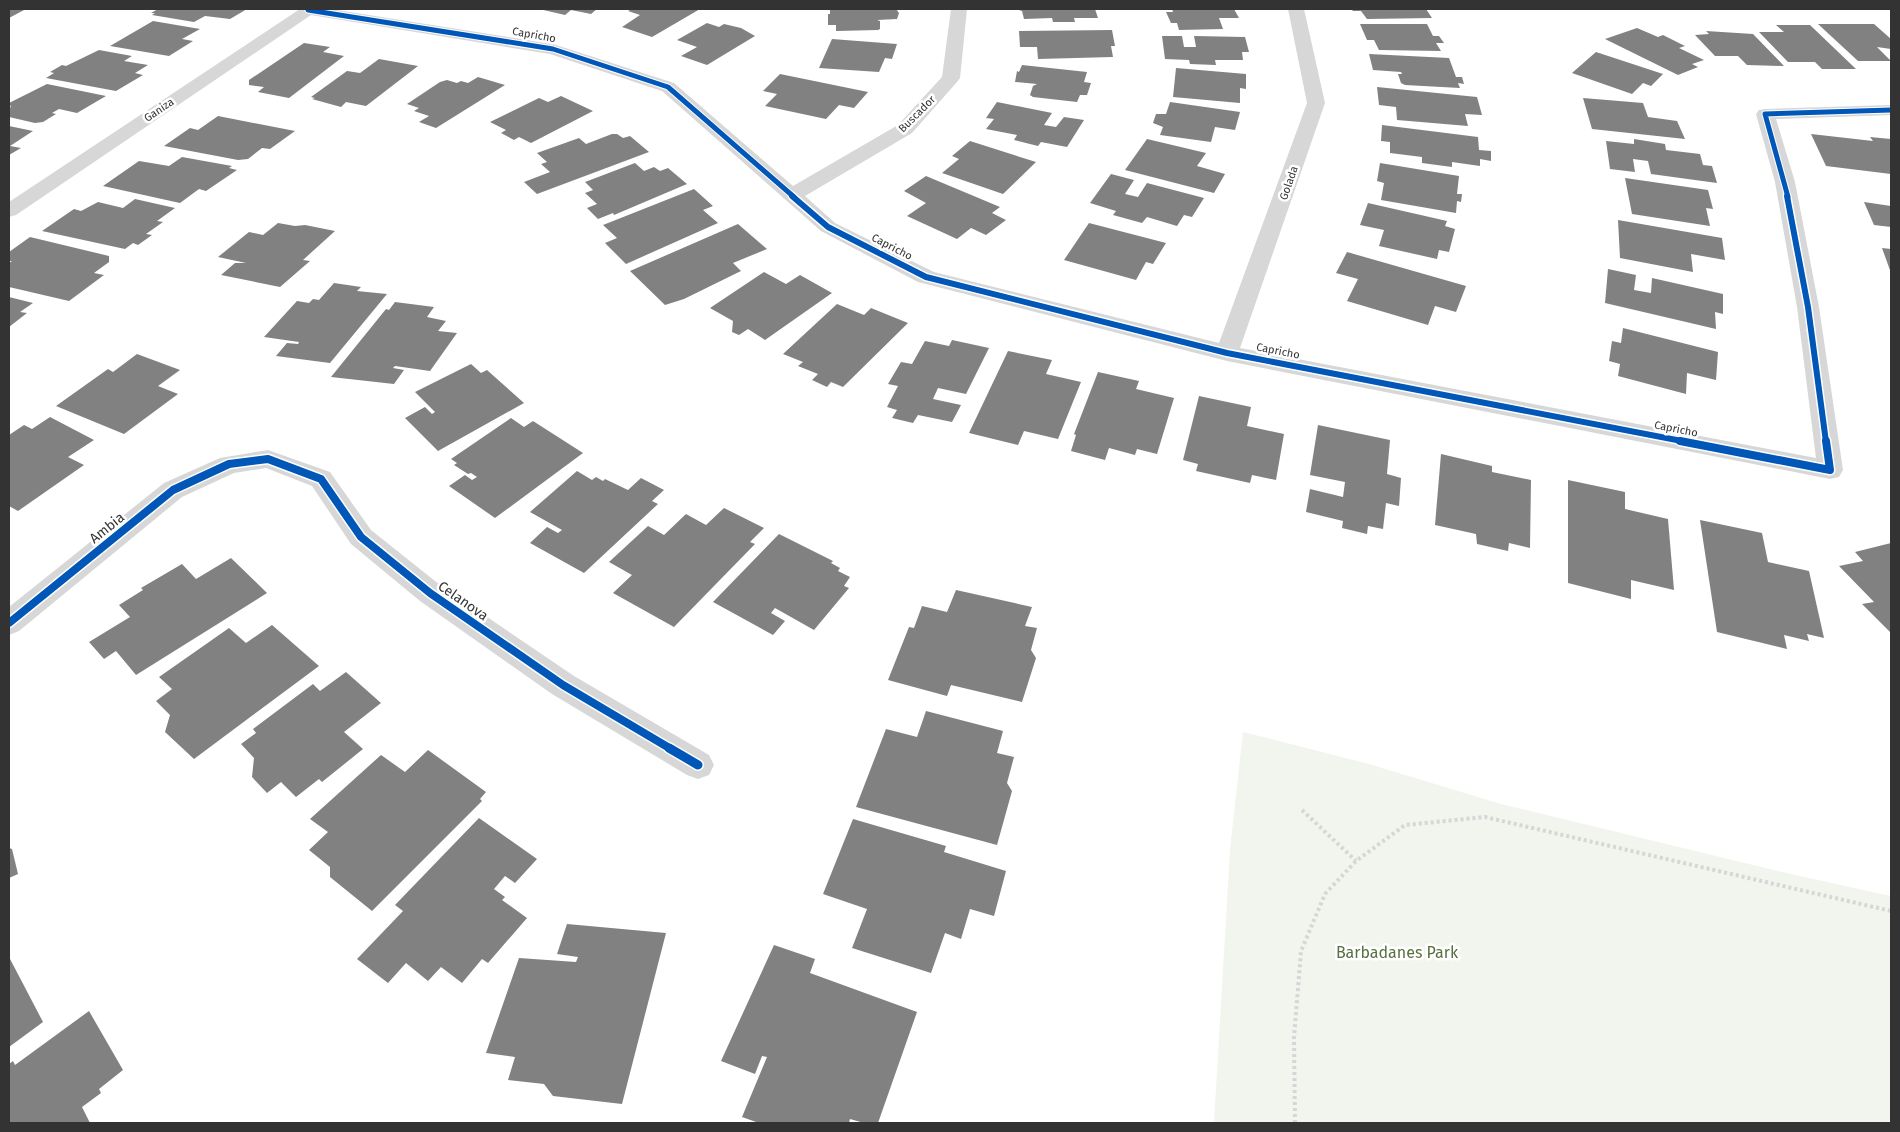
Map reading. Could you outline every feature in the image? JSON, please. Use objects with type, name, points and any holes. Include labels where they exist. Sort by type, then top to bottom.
[{"type":"street","name":"Capricho","points":[[309,9],[553,49],[668,87],[828,226],[926,277],[1227,353],[1830,470],[1808,307],[1785,182],[1765,114],[1891,110]]},
{"type":"street","name":"Ganiza","points":[[9,211],[309,9]]},
{"type":"street","name":"Buscador","points":[[793,195],[905,129],[951,78],[959,9]]},
{"type":"street","name":"Golada","points":[[1227,353],[1316,103],[1296,9]]},
{"type":"street","name":"Celanova","points":[[229,464],[268,459],[321,479],[361,538],[430,593],[563,685],[698,765]]},
{"type":"street","name":"Ambia","points":[[9,623],[173,490],[229,464]]},
{"type":"path","points":[[1302,810],[1356,861]]},
{"type":"path","points":[[1295,1123],[1294,1038],[1302,951],[1325,894],[1356,861],[1405,825],[1485,817],[1891,911]]},
{"type":"green space","name":"Barbadanes Park","points":[[1243,732],[1369,764],[1501,804],[1795,875],[1891,896],[1891,1123],[1214,1123],[1230,850]]},
{"type":"building","points":[[9,9],[26,9],[9,18]]},
{"type":"building","points":[[158,9],[247,9],[230,19],[205,16],[194,22],[152,15],[155,13],[151,13]]},
{"type":"building","points":[[539,9],[597,9],[591,14],[571,10],[565,15]]},
{"type":"building","points":[[632,9],[700,9],[652,37],[622,27],[640,15],[628,11]]},
{"type":"building","points":[[896,9],[899,13],[897,19],[877,20],[880,21],[880,29],[878,30],[836,31],[836,25],[828,25],[828,14],[830,14],[830,10]]},
{"type":"building","points":[[1015,9],[1095,9],[1098,18],[1074,18],[1075,22],[1053,22],[1052,18],[1024,19],[1022,11]]},
{"type":"building","points":[[1172,9],[1234,9],[1239,18],[1219,18],[1223,29],[1179,30],[1177,23],[1171,23],[1166,12],[1173,12]]},
{"type":"building","points":[[1351,9],[1426,9],[1432,18],[1367,19],[1361,11],[1353,11]]},
{"type":"building","points":[[153,21],[200,29],[182,39],[193,41],[169,56],[110,46]]},
{"type":"building","points":[[707,23],[719,27],[724,24],[741,28],[755,36],[707,65],[681,56],[697,47],[677,40]]},
{"type":"building","points":[[1360,24],[1427,24],[1433,36],[1439,36],[1444,43],[1436,43],[1441,51],[1379,50],[1374,40],[1367,40]]},
{"type":"building","points":[[1818,24],[1874,24],[1891,39],[1891,49],[1877,47],[1891,61],[1858,61]]},
{"type":"building","points":[[1776,25],[1810,25],[1856,69],[1822,69],[1815,62],[1788,62],[1759,32],[1784,32]]},
{"type":"building","points":[[1637,28],[1658,37],[1663,35],[1685,46],[1679,48],[1704,60],[1692,64],[1698,67],[1678,75],[1605,39]]},
{"type":"building","points":[[1112,30],[1115,46],[1111,46],[1113,57],[1038,59],[1037,47],[1020,47],[1019,31]]},
{"type":"building","points":[[1706,31],[1753,34],[1784,66],[1747,65],[1738,56],[1715,56],[1695,35],[1709,34]]},
{"type":"building","points":[[1162,36],[1182,36],[1184,47],[1196,47],[1194,36],[1245,37],[1249,52],[1242,52],[1243,60],[1215,60],[1216,65],[1190,64],[1189,60],[1165,59]]},
{"type":"building","points":[[832,39],[897,44],[892,59],[885,58],[879,72],[819,68]]},
{"type":"building","points":[[304,43],[330,47],[323,52],[344,56],[289,98],[258,92],[264,87],[249,85],[249,80]]},
{"type":"building","points":[[99,50],[132,56],[124,61],[148,65],[135,73],[143,75],[116,91],[46,78],[54,73],[50,72],[62,65],[66,66]]},
{"type":"building","points":[[1596,52],[1663,74],[1651,86],[1643,83],[1632,94],[1572,73]]},
{"type":"building","points":[[1369,54],[1449,58],[1456,77],[1462,77],[1464,84],[1458,83],[1460,88],[1405,85],[1401,83],[1398,74],[1402,74],[1401,72],[1373,70]]},
{"type":"building","points":[[379,59],[418,66],[366,106],[346,102],[341,107],[312,99],[315,98],[311,97],[347,71],[360,73]]},
{"type":"building","points":[[1022,65],[1087,72],[1084,82],[1091,83],[1087,95],[1080,95],[1077,102],[1033,97],[1030,95],[1033,86],[1037,84],[1015,82],[1017,71],[1019,72]]},
{"type":"building","points":[[1176,68],[1246,74],[1246,89],[1240,88],[1240,103],[1173,97]]},
{"type":"building","points":[[780,74],[868,92],[854,108],[839,105],[826,119],[765,106],[777,94],[763,91]]},
{"type":"building","points":[[478,77],[505,85],[436,128],[419,122],[429,116],[414,111],[419,108],[407,104],[440,82],[447,80],[457,83],[461,81],[468,83]]},
{"type":"building","points":[[47,84],[106,96],[77,113],[59,109],[52,113],[56,114],[43,122],[35,123],[9,117],[9,108],[11,107],[9,103]]},
{"type":"building","points":[[1377,87],[1477,97],[1482,115],[1465,114],[1468,126],[1397,120],[1396,107],[1379,105]]},
{"type":"building","points":[[561,96],[593,111],[531,143],[519,137],[514,140],[501,133],[506,130],[490,122],[539,98],[548,102]]},
{"type":"building","points":[[1583,98],[1643,103],[1648,117],[1677,121],[1685,139],[1592,129]]},
{"type":"building","points":[[997,102],[1052,113],[1044,125],[1056,127],[1064,117],[1084,120],[1067,147],[1041,142],[1038,146],[1014,140],[1017,135],[986,129],[994,119],[986,118]]},
{"type":"building","points":[[1170,102],[1240,112],[1235,130],[1215,127],[1211,142],[1160,135],[1163,127],[1153,123],[1156,114],[1166,114]]},
{"type":"building","points":[[218,116],[295,131],[270,149],[262,148],[248,159],[238,160],[164,146],[190,128],[198,130]]},
{"type":"building","points":[[1382,125],[1478,137],[1479,150],[1491,151],[1491,161],[1480,159],[1480,166],[1452,162],[1452,167],[1422,163],[1422,157],[1390,153],[1390,142],[1381,141]]},
{"type":"building","points":[[9,126],[33,131],[10,146],[21,148],[9,155]]},
{"type":"building","points":[[612,134],[617,134],[623,138],[630,136],[649,152],[537,194],[524,182],[550,172],[541,164],[547,162],[537,153],[579,138],[586,144]]},
{"type":"building","points":[[1811,134],[1873,141],[1870,137],[1891,139],[1891,174],[1826,166]]},
{"type":"building","points":[[1147,139],[1206,153],[1197,166],[1225,174],[1214,193],[1125,170]]},
{"type":"building","points":[[1634,139],[1665,144],[1666,150],[1700,154],[1703,165],[1712,166],[1717,183],[1651,174],[1648,161],[1633,159],[1635,172],[1610,169],[1606,141],[1634,144]]},
{"type":"building","points":[[970,141],[1036,162],[1003,194],[942,173],[959,159],[952,156]]},
{"type":"building","points":[[182,157],[232,166],[229,168],[237,170],[206,191],[199,189],[180,203],[103,186],[139,161],[169,166]]},
{"type":"building","points":[[635,163],[644,171],[654,167],[660,171],[668,168],[687,184],[614,215],[613,213],[598,219],[587,208],[597,204],[585,193],[593,190],[585,182]]},
{"type":"building","points":[[1380,163],[1459,176],[1457,194],[1462,194],[1461,202],[1457,201],[1456,213],[1381,200],[1384,183],[1377,181]]},
{"type":"building","points":[[1111,174],[1134,180],[1125,194],[1138,197],[1147,183],[1204,198],[1192,217],[1184,215],[1177,226],[1147,217],[1142,223],[1113,215],[1116,211],[1090,203]]},
{"type":"building","points":[[926,176],[1000,207],[992,213],[1006,220],[986,235],[971,228],[957,239],[907,216],[926,203],[904,191]]},
{"type":"building","points":[[1625,178],[1708,190],[1713,209],[1706,208],[1710,226],[1632,214]]},
{"type":"building","points":[[694,189],[713,206],[703,210],[718,223],[626,264],[605,243],[617,238],[603,225]]},
{"type":"building","points":[[135,199],[175,208],[157,221],[163,222],[146,234],[152,235],[138,245],[133,243],[125,249],[42,231],[74,209],[81,211],[98,202],[123,208]]},
{"type":"building","points":[[1864,202],[1891,206],[1891,227],[1874,225]]},
{"type":"building","points":[[1368,203],[1447,221],[1445,226],[1455,229],[1449,252],[1439,250],[1437,259],[1379,246],[1384,230],[1360,225]]},
{"type":"building","points":[[1618,220],[1722,238],[1725,260],[1691,254],[1693,272],[1620,258]]},
{"type":"building","points":[[278,223],[295,226],[305,225],[335,231],[303,260],[310,261],[280,287],[221,275],[235,263],[246,263],[218,257],[249,232],[263,235]]},
{"type":"building","points":[[1089,223],[1166,243],[1153,264],[1146,262],[1136,280],[1064,260]]},
{"type":"building","points":[[738,224],[767,249],[733,263],[741,271],[684,299],[665,305],[630,271]]},
{"type":"building","points":[[30,237],[109,256],[109,262],[94,273],[104,275],[69,301],[9,287],[9,263],[12,261],[9,261],[9,252]]},
{"type":"building","points":[[1882,248],[1891,249],[1891,273]]},
{"type":"building","points":[[1347,252],[1466,286],[1456,312],[1435,306],[1428,325],[1347,301],[1358,279],[1336,273]]},
{"type":"building","points":[[1608,269],[1636,275],[1634,290],[1651,293],[1652,278],[1723,294],[1723,314],[1715,312],[1716,329],[1605,303]]},
{"type":"building","points":[[764,272],[786,284],[800,275],[832,293],[765,340],[748,329],[739,335],[732,332],[733,321],[710,308]]},
{"type":"building","points":[[334,283],[361,287],[357,291],[387,294],[330,363],[276,356],[287,343],[298,344],[299,342],[264,337],[297,301],[309,303],[313,299],[319,300]]},
{"type":"building","points":[[9,297],[33,303],[20,312],[27,313],[9,327]]},
{"type":"building","points":[[395,302],[434,307],[427,317],[446,321],[438,331],[457,333],[430,371],[395,366],[393,368],[404,370],[394,384],[331,377],[386,309],[389,310]]},
{"type":"building","points":[[837,304],[864,315],[871,308],[908,323],[843,387],[831,382],[827,387],[812,380],[818,374],[798,366],[803,362],[783,354]]},
{"type":"building","points":[[1623,328],[1718,352],[1716,380],[1687,373],[1686,394],[1618,376],[1620,364],[1609,361],[1612,341],[1621,343]]},
{"type":"building","points":[[952,340],[989,348],[966,394],[938,388],[933,399],[961,405],[952,422],[918,415],[913,423],[892,418],[897,410],[887,407],[898,386],[888,384],[901,362],[912,364],[925,341],[949,346]]},
{"type":"building","points":[[1008,351],[1052,360],[1046,374],[1081,382],[1058,439],[1024,431],[1018,445],[969,433]]},
{"type":"building","points":[[137,354],[180,370],[158,386],[178,394],[124,434],[56,406],[108,369],[113,372]]},
{"type":"building","points":[[471,364],[481,373],[487,370],[524,403],[438,451],[405,418],[425,407],[432,414],[435,412],[415,392]]},
{"type":"building","points":[[1098,372],[1139,381],[1136,389],[1174,398],[1157,454],[1137,449],[1135,455],[1109,448],[1105,460],[1071,451],[1076,435],[1074,434]]},
{"type":"building","points":[[1199,396],[1251,407],[1247,426],[1284,434],[1276,480],[1252,475],[1250,483],[1196,471],[1198,464],[1183,460]]},
{"type":"building","points":[[50,417],[94,440],[68,457],[84,465],[18,511],[9,506],[9,435],[24,425],[32,429]]},
{"type":"building","points":[[511,418],[524,427],[533,421],[583,453],[495,518],[449,486],[465,475],[472,480],[477,477],[471,473],[468,474],[454,465],[457,463],[451,459]]},
{"type":"building","points":[[1318,425],[1390,440],[1387,474],[1401,478],[1399,506],[1386,503],[1383,529],[1368,526],[1367,534],[1342,528],[1343,521],[1306,512],[1310,489],[1343,497],[1345,482],[1310,475]]},
{"type":"building","points":[[1441,454],[1492,466],[1492,472],[1531,480],[1530,548],[1509,543],[1508,551],[1477,544],[1476,534],[1435,525]]},
{"type":"building","points":[[577,471],[592,480],[596,477],[603,481],[605,479],[628,490],[641,478],[664,490],[652,501],[658,504],[584,573],[530,543],[547,527],[558,533],[562,530],[530,512]]},
{"type":"building","points":[[1568,480],[1625,492],[1625,509],[1668,519],[1674,590],[1631,580],[1631,599],[1568,583]]},
{"type":"building","points":[[724,508],[764,528],[750,542],[755,544],[674,627],[613,593],[632,575],[609,562],[648,526],[664,535],[686,514],[706,525]]},
{"type":"building","points":[[1700,520],[1762,533],[1768,562],[1809,571],[1824,638],[1807,634],[1809,641],[1784,635],[1787,649],[1717,632]]},
{"type":"building","points":[[779,534],[833,561],[831,563],[840,568],[838,571],[850,577],[844,586],[849,588],[814,630],[775,608],[771,613],[785,621],[773,635],[713,602]]},
{"type":"building","points":[[1891,543],[1891,633],[1862,604],[1874,602],[1839,566],[1863,561],[1855,552]]},
{"type":"building","points":[[231,558],[267,593],[136,675],[116,651],[104,659],[89,642],[130,617],[119,605],[143,590],[141,588],[182,564],[196,579]]},
{"type":"building","points":[[956,590],[1032,607],[1025,626],[1037,628],[1031,650],[1036,658],[1022,702],[951,685],[947,696],[888,680],[909,627],[914,628],[922,606],[947,612]]},
{"type":"building","points":[[272,625],[319,666],[194,759],[165,732],[170,715],[156,701],[172,689],[159,677],[229,628],[246,643]]},
{"type":"building","points":[[346,672],[381,703],[344,732],[363,749],[322,782],[319,779],[296,797],[281,782],[267,793],[252,777],[254,758],[241,744],[256,733],[253,729],[313,684],[320,691]]},
{"type":"building","points":[[926,711],[1003,731],[997,753],[1014,757],[1007,783],[1012,791],[997,845],[856,807],[886,729],[917,737]]},
{"type":"building","points":[[428,750],[486,792],[480,799],[482,801],[372,911],[330,877],[330,867],[309,850],[328,832],[310,819],[381,755],[405,772]]},
{"type":"building","points":[[479,818],[537,859],[515,883],[505,876],[494,889],[505,897],[502,900],[527,918],[488,963],[482,959],[462,983],[441,967],[428,981],[406,963],[388,983],[357,959],[403,911],[395,905]]},
{"type":"building","points":[[853,819],[946,846],[944,852],[1006,871],[994,916],[970,909],[961,939],[945,933],[931,973],[852,948],[867,909],[823,894]]},
{"type":"building","points":[[9,848],[12,849],[18,874],[9,878]]},
{"type":"building","points":[[567,924],[666,933],[622,1104],[553,1096],[544,1084],[508,1080],[515,1057],[486,1053],[519,958],[576,962],[578,957],[557,954]]},
{"type":"building","points":[[774,945],[815,959],[810,973],[917,1012],[878,1123],[864,1123],[850,1119],[849,1123],[759,1123],[742,1117],[767,1057],[762,1056],[755,1074],[721,1061]]},
{"type":"building","points":[[9,957],[43,1022],[9,1047]]},
{"type":"building","points":[[89,1011],[123,1070],[99,1089],[101,1093],[82,1107],[90,1123],[9,1123],[9,1064],[13,1061],[15,1065]]},
{"type":"cycle path","points":[[308,10],[553,49],[668,87],[828,227],[926,277],[1227,353],[1830,470],[1808,307],[1785,182],[1765,114],[1891,110]]},
{"type":"cycle path","points":[[9,623],[173,490],[229,464],[268,459],[321,479],[361,537],[430,593],[563,685],[698,765]]}]
